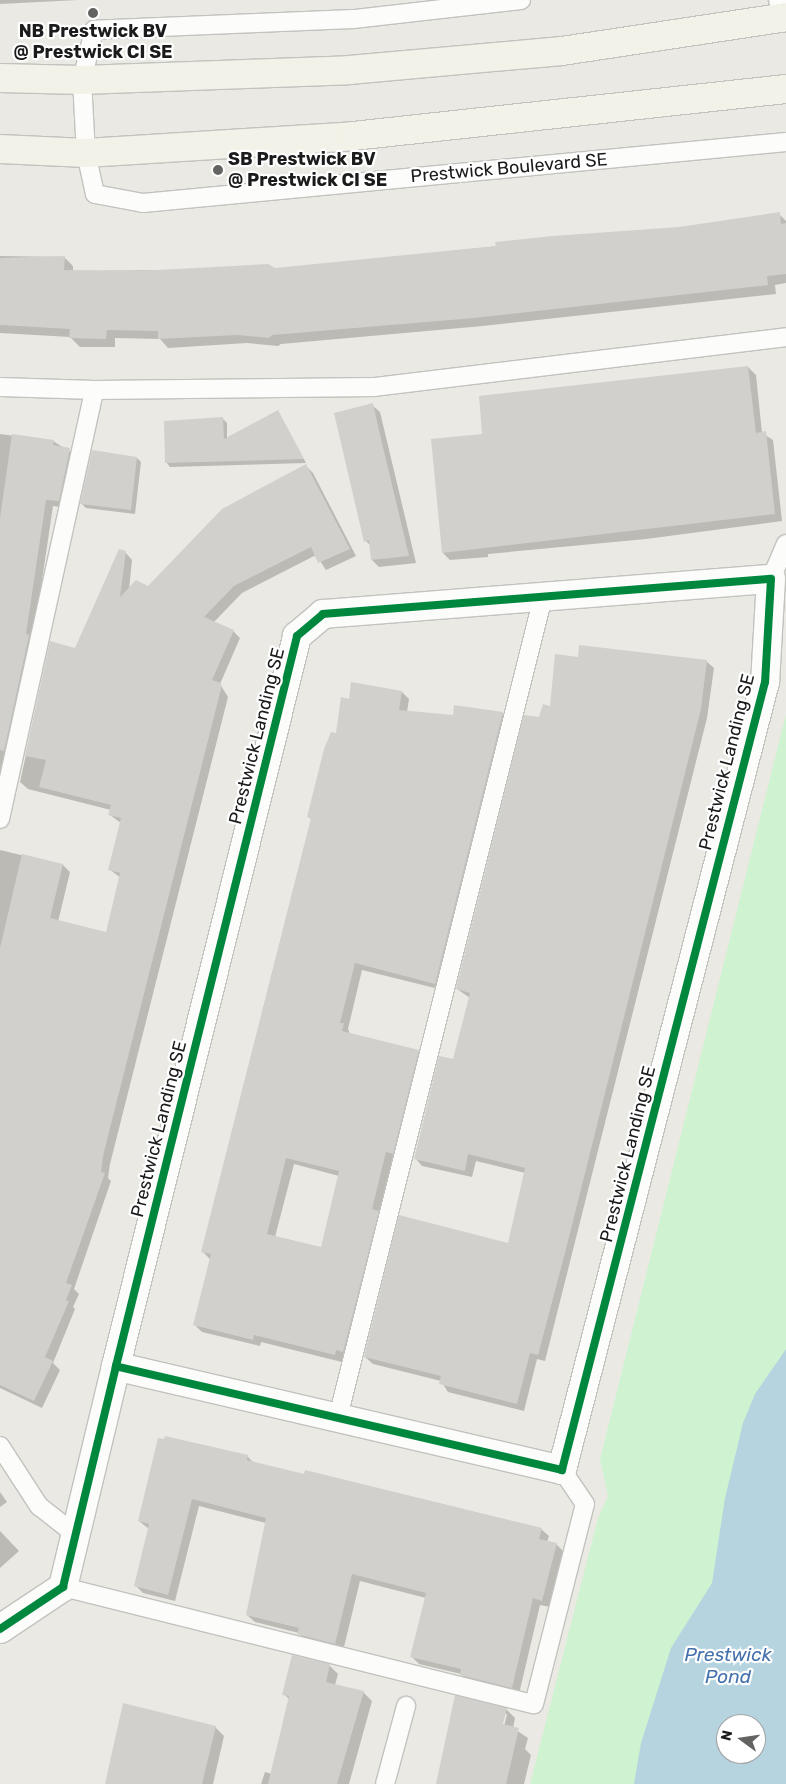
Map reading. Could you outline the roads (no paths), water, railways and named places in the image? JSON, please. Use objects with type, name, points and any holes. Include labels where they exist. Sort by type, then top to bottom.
[{"type":"street","points":[[0,78],[82,80],[349,70],[562,51],[783,11]]},
{"type":"street","points":[[0,149],[86,153],[353,136],[786,89]]},
{"type":"street","name":"Prestwick Landing SE","points":[[63,1588],[116,1366],[297,636],[323,614],[771,579],[765,682],[562,1470]]},
{"type":"street","points":[[116,1366],[562,1470]]},
{"type":"street","points":[[0,1629],[63,1588]]},
{"type":"lane","name":"Prestwick Boulevard SE","points":[[520,0],[353,19],[94,30],[82,80],[86,153],[95,194],[143,203],[786,142]]},
{"type":"lane","points":[[0,387],[94,390],[374,387],[786,337]]},
{"type":"lane","points":[[0,819],[94,390]]},
{"type":"lane","points":[[771,579],[786,544]]},
{"type":"lane","points":[[338,1417],[543,597]]},
{"type":"lane","points":[[0,1446],[39,1506],[76,1535]]},
{"type":"lane","points":[[63,1588],[534,1704],[585,1504],[562,1470]]},
{"type":"lane","points":[[385,1784],[406,1706]]},
{"type":"water","name":"Prestwick Pond","points":[[786,1349],[786,1784],[634,1784],[641,1743],[671,1648],[712,1583],[725,1498],[743,1423],[755,1394]]},
{"type":"place","name":"NB Prestwick BV @ Prestwick CI SE","points":[[93,13]]},
{"type":"place","name":"SB Prestwick BV @ Prestwick CI SE","points":[[218,170]]}]
